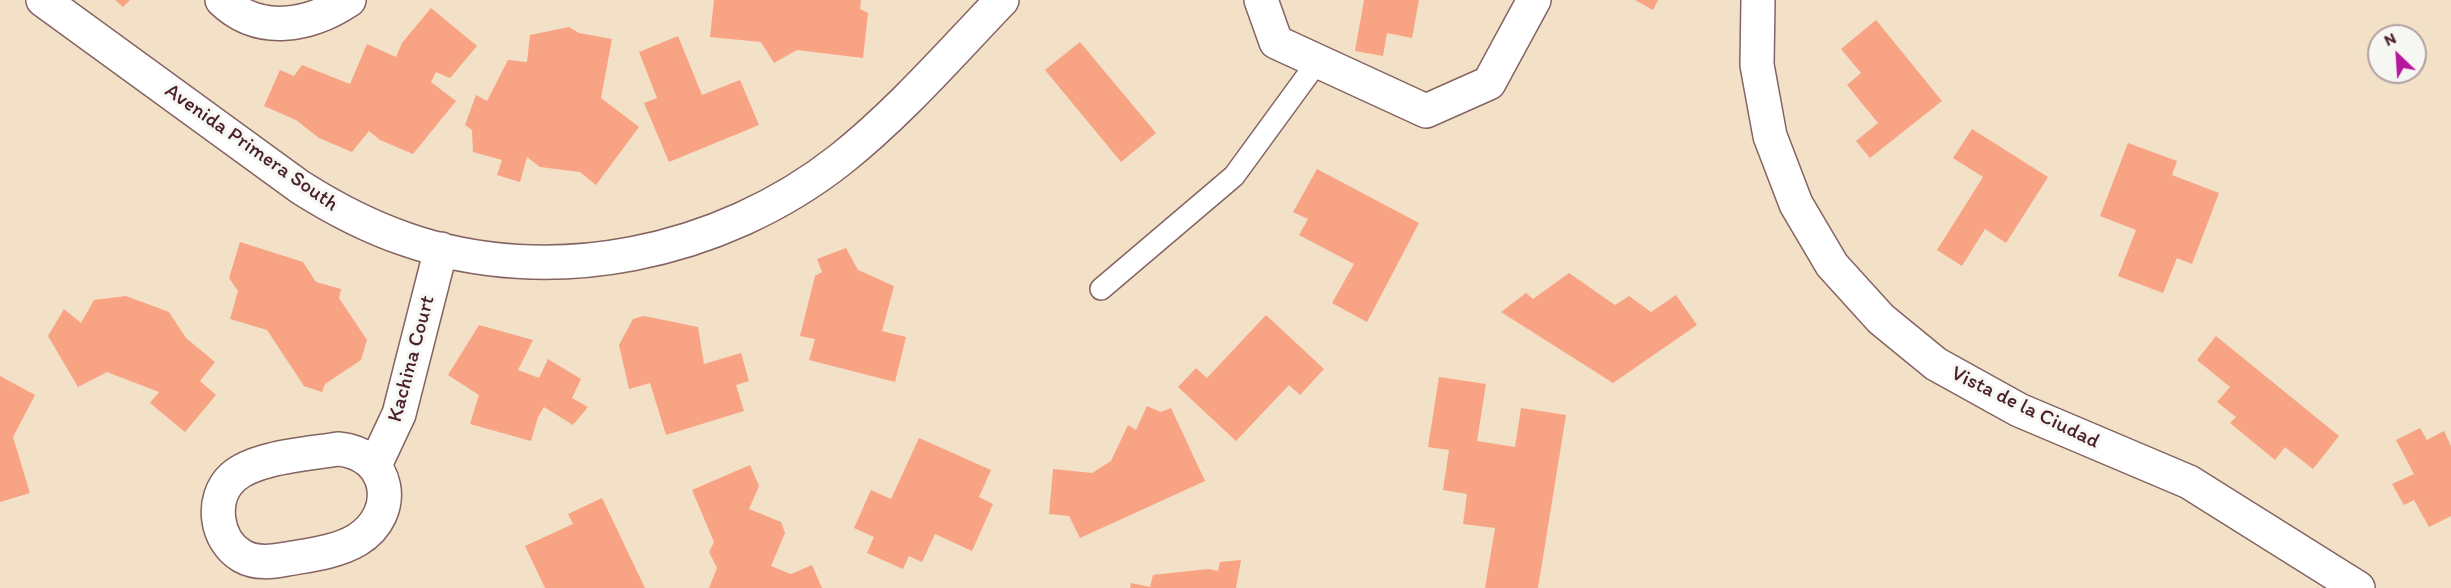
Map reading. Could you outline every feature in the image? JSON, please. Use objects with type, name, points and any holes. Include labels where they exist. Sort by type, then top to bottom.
[{"type":"street","name":"Avenida Primera South","points":[[43,0],[324,202],[368,224],[441,249],[515,261],[591,260],[672,244],[744,219],[811,181],[869,135],[1002,0]]},
{"type":"street","points":[[222,0],[240,13],[274,24],[315,19],[349,0]]},
{"type":"street","points":[[1261,0],[1276,42],[1426,111],[1489,83],[1534,0]]},
{"type":"street","name":"Vista de la Ciudad","points":[[1758,0],[1757,65],[1770,136],[1796,204],[1832,265],[1881,319],[1936,364],[2019,410],[2188,482],[2358,588]]},
{"type":"street","name":"Kachina Court","points":[[375,465],[399,414],[441,249]]},
{"type":"street","points":[[338,449],[353,450],[375,465],[385,490],[384,503],[379,516],[364,534],[341,548],[297,558],[258,561],[243,557],[231,547],[223,534],[218,520],[219,504],[224,490],[233,477],[247,469],[265,462],[338,449]]},
{"type":"lane","points":[[1101,289],[1234,176],[1318,61]]},
{"type":"building","points":[[115,0],[130,0],[123,7]]},
{"type":"building","points":[[714,0],[861,0],[860,9],[868,13],[863,58],[797,50],[774,63],[761,42],[710,37]]},
{"type":"building","points":[[1364,0],[1419,0],[1412,38],[1387,33],[1383,56],[1355,51]]},
{"type":"building","points":[[1635,0],[1658,0],[1653,10]]},
{"type":"building","points":[[431,8],[477,46],[450,78],[436,72],[431,82],[456,101],[413,154],[380,140],[369,131],[352,152],[319,138],[296,120],[264,106],[280,70],[294,76],[302,65],[350,84],[367,44],[396,57],[402,43]]},
{"type":"building","points":[[1876,20],[1942,101],[1870,158],[1856,141],[1878,123],[1847,85],[1861,73],[1841,49]]},
{"type":"building","points":[[569,27],[579,33],[612,39],[601,98],[639,127],[596,185],[580,172],[540,167],[527,157],[520,182],[497,175],[502,160],[473,152],[472,130],[465,125],[476,95],[487,101],[508,60],[527,62],[530,35]]},
{"type":"building","points":[[678,36],[702,95],[740,80],[759,125],[669,162],[644,103],[657,98],[639,52]]},
{"type":"building","points":[[1080,42],[1156,133],[1121,162],[1045,70]]},
{"type":"building","points":[[1972,129],[2048,177],[2006,243],[1985,229],[1962,266],[1937,250],[1983,177],[1953,158]]},
{"type":"building","points":[[2128,143],[2177,161],[2172,175],[2219,193],[2192,264],[2177,258],[2163,293],[2118,276],[2136,230],[2100,216]]},
{"type":"building","points":[[1317,169],[1419,223],[1367,322],[1332,303],[1354,264],[1299,235],[1308,219],[1293,212]]},
{"type":"building","points":[[240,242],[303,262],[316,282],[341,289],[339,298],[367,340],[361,360],[325,384],[322,392],[304,386],[267,330],[230,319],[238,291],[229,278]]},
{"type":"building","points":[[846,248],[858,270],[894,286],[882,331],[906,337],[895,382],[809,360],[815,339],[800,336],[815,276],[822,272],[817,259]]},
{"type":"building","points":[[1569,273],[1615,305],[1629,296],[1651,312],[1676,295],[1697,325],[1613,383],[1501,312],[1526,293],[1533,299]]},
{"type":"building","points":[[126,296],[169,312],[186,338],[215,362],[200,381],[216,395],[185,432],[150,403],[159,392],[107,372],[78,387],[48,336],[64,309],[81,323],[94,300]]},
{"type":"building","points":[[1266,315],[1324,369],[1300,395],[1289,385],[1236,441],[1178,387],[1196,368],[1207,378]]},
{"type":"building","points":[[644,316],[698,327],[704,364],[741,353],[749,381],[736,385],[744,411],[666,435],[650,383],[629,389],[619,345],[633,319]]},
{"type":"building","points":[[479,325],[533,340],[518,370],[539,378],[548,359],[581,379],[572,398],[588,407],[573,425],[544,407],[538,417],[531,441],[470,424],[479,395],[448,375]]},
{"type":"building","points":[[2216,336],[2339,436],[2313,469],[2285,447],[2275,460],[2230,423],[2236,417],[2217,402],[2230,387],[2197,360]]},
{"type":"building","points":[[0,376],[35,395],[13,437],[30,493],[0,502]]},
{"type":"building","points":[[1439,377],[1486,384],[1477,441],[1515,447],[1521,408],[1566,415],[1538,588],[1485,588],[1495,528],[1463,524],[1467,494],[1443,490],[1449,450],[1428,447]]},
{"type":"building","points":[[1147,406],[1161,412],[1171,408],[1205,481],[1080,538],[1069,516],[1049,514],[1053,469],[1092,473],[1111,461],[1128,425],[1136,430]]},
{"type":"building","points":[[2420,428],[2427,440],[2444,431],[2451,446],[2451,516],[2429,527],[2414,500],[2404,505],[2392,484],[2414,474],[2396,440]]},
{"type":"building","points":[[919,438],[991,470],[979,497],[993,504],[972,551],[935,534],[922,562],[909,556],[903,569],[867,553],[874,537],[854,528],[871,490],[891,499]]},
{"type":"building","points":[[750,465],[759,486],[749,509],[781,522],[785,533],[771,566],[791,574],[812,565],[822,588],[709,588],[717,568],[709,552],[714,542],[692,490]]},
{"type":"building","points":[[602,498],[645,588],[545,588],[525,546],[573,524],[568,514]]},
{"type":"building","points":[[1241,560],[1236,588],[1130,588],[1131,583],[1150,587],[1153,575],[1208,569],[1218,571],[1220,562]]}]
